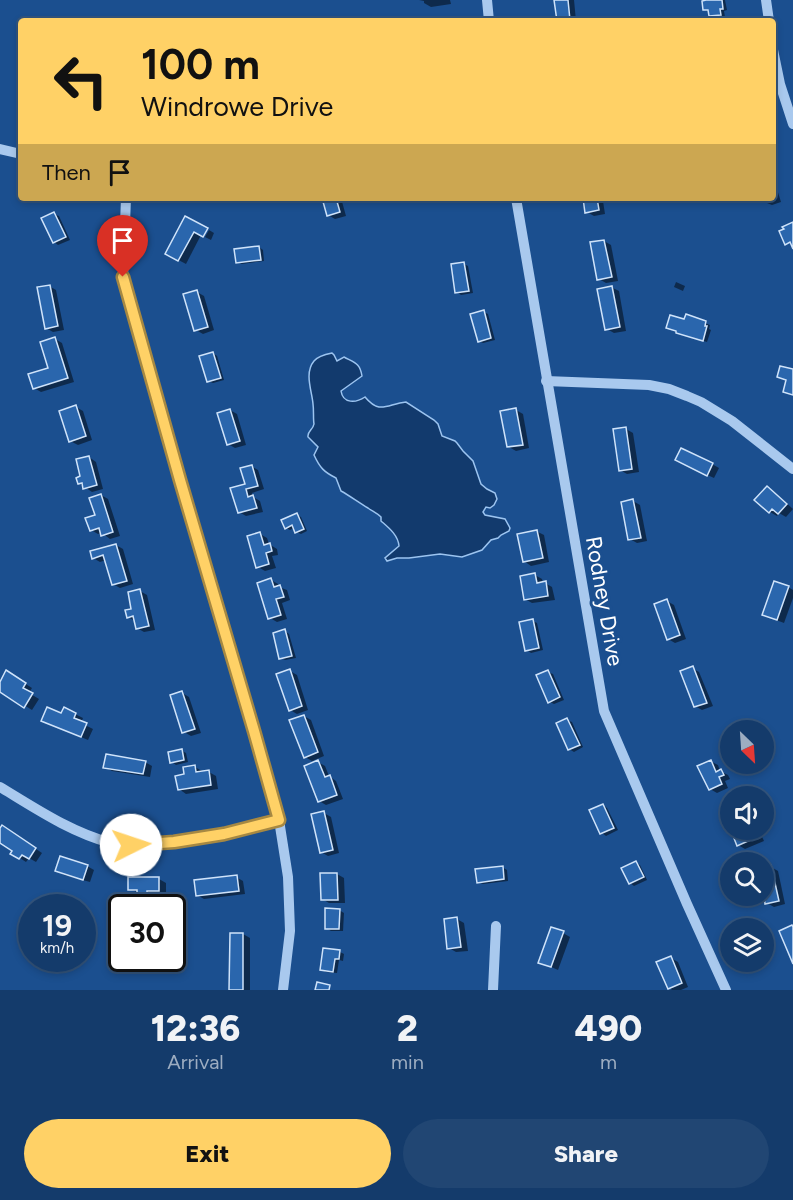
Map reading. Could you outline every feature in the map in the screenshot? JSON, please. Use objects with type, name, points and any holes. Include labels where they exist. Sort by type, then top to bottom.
[{"type":"street","points":[[487,0],[489,18]]},
{"type":"street","points":[[766,0],[769,18]]},
{"type":"street","points":[[776,64],[793,124]]},
{"type":"street","points":[[0,148],[18,153]]},
{"type":"street","points":[[126,201],[123,277],[279,820],[288,877],[290,932],[283,990]]},
{"type":"street","name":"Rodney Drive","points":[[516,201],[604,711],[726,990]]},
{"type":"street","points":[[546,381],[649,385],[687,396],[732,421],[791,463]]},
{"type":"street","points":[[0,787],[65,826],[112,843],[131,845],[174,842],[224,834],[279,820]]},
{"type":"street","points":[[493,990],[496,926]]},
{"type":"water","points":[[332,353],[337,361],[344,357],[354,362],[361,372],[362,376],[341,391],[344,398],[354,401],[365,397],[375,406],[380,407],[406,402],[434,420],[442,436],[457,443],[473,461],[481,484],[495,493],[497,499],[494,505],[490,508],[486,507],[483,512],[485,515],[505,519],[510,528],[509,531],[491,540],[482,550],[462,557],[440,554],[387,561],[385,558],[399,546],[395,535],[381,521],[381,517],[341,491],[336,478],[325,472],[318,463],[314,455],[318,447],[308,437],[314,424],[309,371],[316,359]]},
{"type":"building","points":[[554,0],[568,0],[570,18],[557,18]]},
{"type":"building","points":[[722,0],[721,15],[709,16],[708,10],[703,10],[702,1]]},
{"type":"building","points":[[323,201],[337,201],[340,212],[327,216]]},
{"type":"building","points":[[583,201],[598,201],[599,210],[585,213]]},
{"type":"building","points":[[54,212],[66,237],[53,243],[41,218]]},
{"type":"building","points":[[185,216],[208,228],[203,237],[194,232],[178,261],[165,254]]},
{"type":"building","points":[[793,222],[793,249],[790,242],[785,245],[779,231]]},
{"type":"building","points":[[604,240],[612,277],[597,280],[590,242]]},
{"type":"building","points":[[259,246],[261,260],[236,263],[234,249]]},
{"type":"building","points":[[464,262],[469,291],[455,293],[451,264]]},
{"type":"building","points":[[50,285],[58,326],[45,329],[37,287]]},
{"type":"building","points":[[612,286],[620,327],[605,330],[597,289]]},
{"type":"building","points":[[197,290],[208,327],[194,331],[183,294]]},
{"type":"building","points":[[484,310],[491,338],[478,342],[470,314]]},
{"type":"building","points":[[686,314],[706,321],[703,341],[666,328],[670,315],[684,319]]},
{"type":"building","points":[[55,337],[68,378],[33,389],[28,374],[48,368],[40,342]]},
{"type":"building","points":[[213,352],[221,378],[207,382],[199,356]]},
{"type":"building","points":[[780,366],[793,369],[793,395],[783,392],[786,380],[777,377]]},
{"type":"building","points":[[76,405],[86,436],[69,442],[59,411]]},
{"type":"building","points":[[516,408],[523,445],[507,447],[500,411]]},
{"type":"building","points":[[230,409],[240,441],[227,445],[217,413]]},
{"type":"building","points":[[626,427],[632,469],[619,471],[613,429]]},
{"type":"building","points":[[681,448],[713,463],[707,476],[675,460]]},
{"type":"building","points":[[89,456],[97,485],[83,489],[82,483],[78,484],[76,478],[80,476],[76,459]]},
{"type":"building","points":[[252,465],[258,486],[246,489],[248,497],[253,495],[257,508],[238,513],[230,488],[245,484],[240,468]]},
{"type":"building","points":[[767,486],[787,504],[778,514],[772,509],[769,513],[754,500]]},
{"type":"building","points":[[101,494],[113,532],[101,536],[99,528],[90,531],[85,518],[95,515],[89,498]]},
{"type":"building","points":[[633,499],[641,538],[628,540],[621,502]]},
{"type":"building","points":[[297,513],[304,529],[295,533],[292,525],[285,529],[281,520]]},
{"type":"building","points":[[537,530],[543,558],[523,562],[517,534]]},
{"type":"building","points":[[260,532],[264,545],[270,543],[272,551],[266,553],[269,564],[256,568],[247,536]]},
{"type":"building","points":[[116,544],[127,581],[112,585],[103,555],[92,559],[90,551]]},
{"type":"building","points":[[535,573],[537,583],[546,581],[548,596],[524,600],[520,576]]},
{"type":"building","points":[[271,578],[274,587],[280,585],[284,597],[276,599],[281,615],[268,619],[257,583]]},
{"type":"building","points":[[774,581],[789,586],[777,620],[762,615]]},
{"type":"building","points":[[140,589],[149,626],[136,629],[133,616],[127,618],[125,610],[131,609],[128,592]]},
{"type":"building","points":[[667,599],[680,635],[667,640],[654,604]]},
{"type":"building","points":[[533,619],[539,648],[525,651],[519,622]]},
{"type":"building","points":[[285,629],[292,656],[279,659],[273,633]]},
{"type":"building","points":[[693,666],[707,703],[694,707],[680,671]]},
{"type":"building","points":[[290,669],[302,706],[289,711],[276,674]]},
{"type":"building","points":[[6,670],[26,683],[23,688],[33,693],[24,708],[0,692],[0,682]]},
{"type":"building","points":[[548,670],[560,697],[548,703],[536,675]]},
{"type":"building","points":[[182,691],[195,729],[182,733],[170,695]]},
{"type":"building","points":[[47,707],[61,713],[64,707],[76,713],[74,718],[87,723],[81,737],[41,721]]},
{"type":"building","points":[[304,715],[318,752],[304,758],[289,720]]},
{"type":"building","points":[[567,718],[580,745],[568,750],[556,723]]},
{"type":"building","points":[[182,749],[184,760],[170,763],[168,752]]},
{"type":"building","points":[[106,754],[146,761],[143,774],[103,768]]},
{"type":"building","points":[[318,760],[325,777],[330,775],[337,795],[318,802],[304,766]]},
{"type":"building","points":[[711,760],[716,772],[720,770],[720,774],[724,775],[719,777],[722,784],[709,790],[697,766]]},
{"type":"building","points":[[195,765],[196,772],[209,770],[211,785],[178,790],[175,776],[184,774],[183,767]]},
{"type":"building","points":[[603,804],[614,828],[600,834],[589,810]]},
{"type":"building","points":[[324,811],[333,850],[320,853],[311,814]]},
{"type":"building","points":[[2,825],[36,848],[29,859],[22,855],[19,859],[10,854],[12,851],[0,843]]},
{"type":"building","points":[[735,840],[750,840],[737,846]]},
{"type":"building","points":[[60,856],[88,865],[83,880],[55,871]]},
{"type":"building","points":[[636,861],[644,877],[629,884],[621,868]]},
{"type":"building","points":[[503,866],[504,879],[477,883],[475,869]]},
{"type":"building","points":[[320,873],[337,873],[338,900],[321,900]]},
{"type":"building","points":[[237,875],[239,891],[196,896],[194,880]]},
{"type":"building","points":[[128,877],[159,877],[159,891],[137,894],[137,890],[128,890]]},
{"type":"building","points":[[774,878],[779,901],[774,902]]},
{"type":"building","points":[[325,908],[340,909],[339,929],[325,929]]},
{"type":"building","points":[[457,917],[461,947],[447,949],[444,919]]},
{"type":"building","points":[[792,925],[793,927],[793,964],[779,931]]},
{"type":"building","points":[[551,927],[564,931],[551,967],[538,963]]},
{"type":"building","points":[[230,933],[243,933],[243,990],[229,990]]},
{"type":"building","points":[[323,948],[340,950],[339,959],[335,959],[333,972],[320,970]]},
{"type":"building","points":[[671,956],[682,983],[668,989],[656,962]]},
{"type":"building","points":[[317,982],[330,985],[329,990],[315,990]]},
{"type":"route","points":[[123,277],[279,820],[224,834],[174,842],[131,845]]}]
